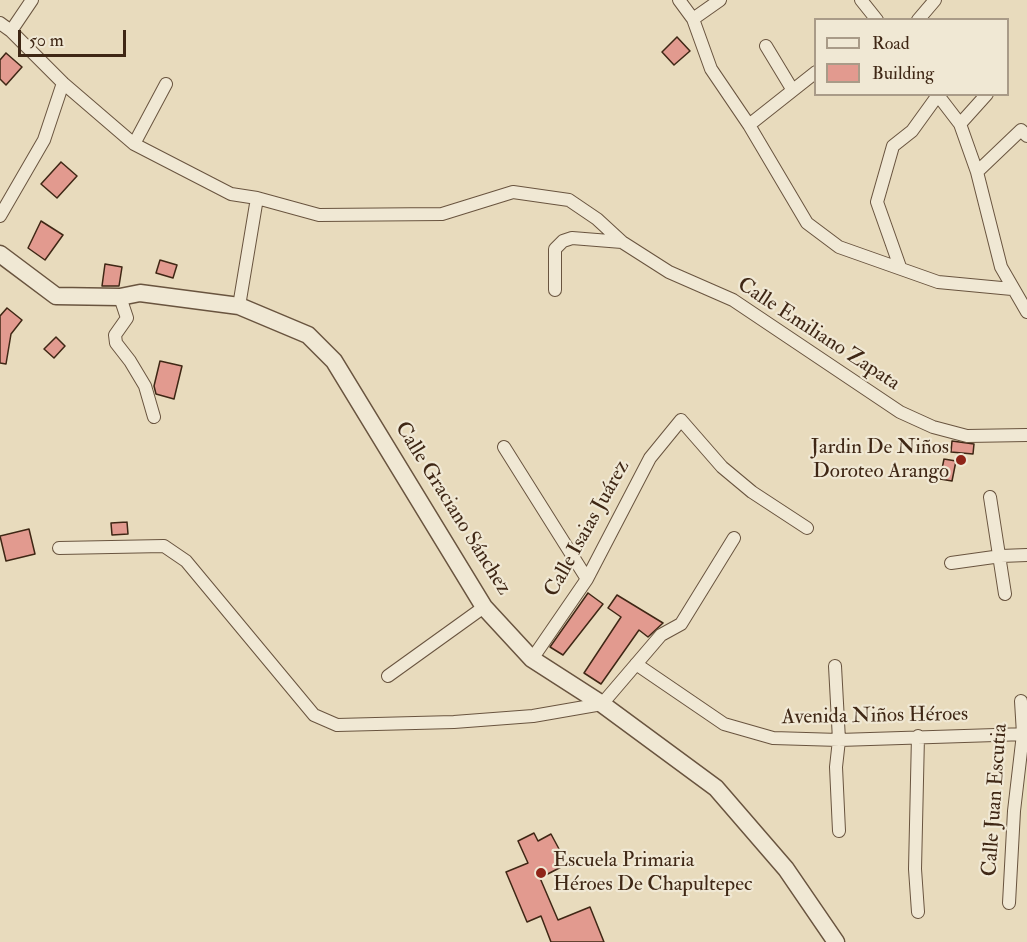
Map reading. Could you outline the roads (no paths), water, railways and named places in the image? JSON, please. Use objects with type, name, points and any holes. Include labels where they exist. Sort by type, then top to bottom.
[{"type":"street","points":[[11,31],[32,0]]},
{"type":"street","points":[[679,0],[693,19],[711,69],[749,125],[807,223],[839,247],[938,282],[1012,289]]},
{"type":"street","points":[[693,19],[720,0]]},
{"type":"street","points":[[861,0],[875,18]]},
{"type":"street","points":[[920,18],[935,0]]},
{"type":"street","name":"Calle Emiliano Zapata","points":[[0,23],[63,83],[134,144],[231,194],[257,198],[319,215],[442,214],[513,192],[569,200],[597,219],[622,242],[669,272],[733,300],[900,412],[933,428],[967,436],[1027,435]]},
{"type":"street","points":[[766,46],[792,89]]},
{"type":"street","points":[[749,125],[814,73]]},
{"type":"street","points":[[0,216],[44,140],[63,83]]},
{"type":"street","points":[[134,144],[166,84]]},
{"type":"street","points":[[900,267],[877,202],[893,146],[912,131],[937,96]]},
{"type":"street","points":[[939,96],[960,124],[977,172],[1001,267],[1027,311]]},
{"type":"street","points":[[960,124],[985,96]]},
{"type":"street","points":[[977,172],[1021,130],[1027,136]]},
{"type":"street","points":[[239,306],[257,198]]},
{"type":"street","points":[[555,290],[555,249],[563,241],[572,238],[622,242]]},
{"type":"street","name":"Calle Graciano Sánchez","points":[[0,254],[57,296],[120,297],[140,293],[239,306],[308,335],[334,361],[484,607],[532,660],[602,704],[716,788],[786,869],[836,942]]},
{"type":"street","points":[[120,297],[127,318],[115,335],[116,344],[130,361],[144,386],[154,417]]},
{"type":"street","name":"Calle Isaias Juárez","points":[[532,660],[587,579],[650,458],[681,420],[722,467],[752,492],[807,528]]},
{"type":"street","points":[[504,447],[587,579]]},
{"type":"street","points":[[990,497],[1001,556],[1005,594]]},
{"type":"street","points":[[59,548],[164,546],[186,561],[314,715],[337,725],[454,722],[532,716],[602,704],[661,635],[681,624],[734,538]]},
{"type":"street","points":[[951,563],[1027,555]]},
{"type":"street","points":[[388,676],[484,607]]},
{"type":"street","name":"Avenida Niños Héroes","points":[[636,664],[732,727],[773,738],[839,740],[1025,734]]},
{"type":"street","points":[[835,666],[839,740],[836,767],[839,831]]},
{"type":"street","name":"Calle Juan Escutia","points":[[1009,903],[1014,811],[1025,734],[1021,700]]},
{"type":"street","points":[[918,736],[915,869],[918,912]]},
{"type":"place","name":"Jardin De Niños Doroteo Arango","points":[[961,460]]},
{"type":"place","name":"Escuela Primaria Héroes De Chapultepec","points":[[541,873]]}]
